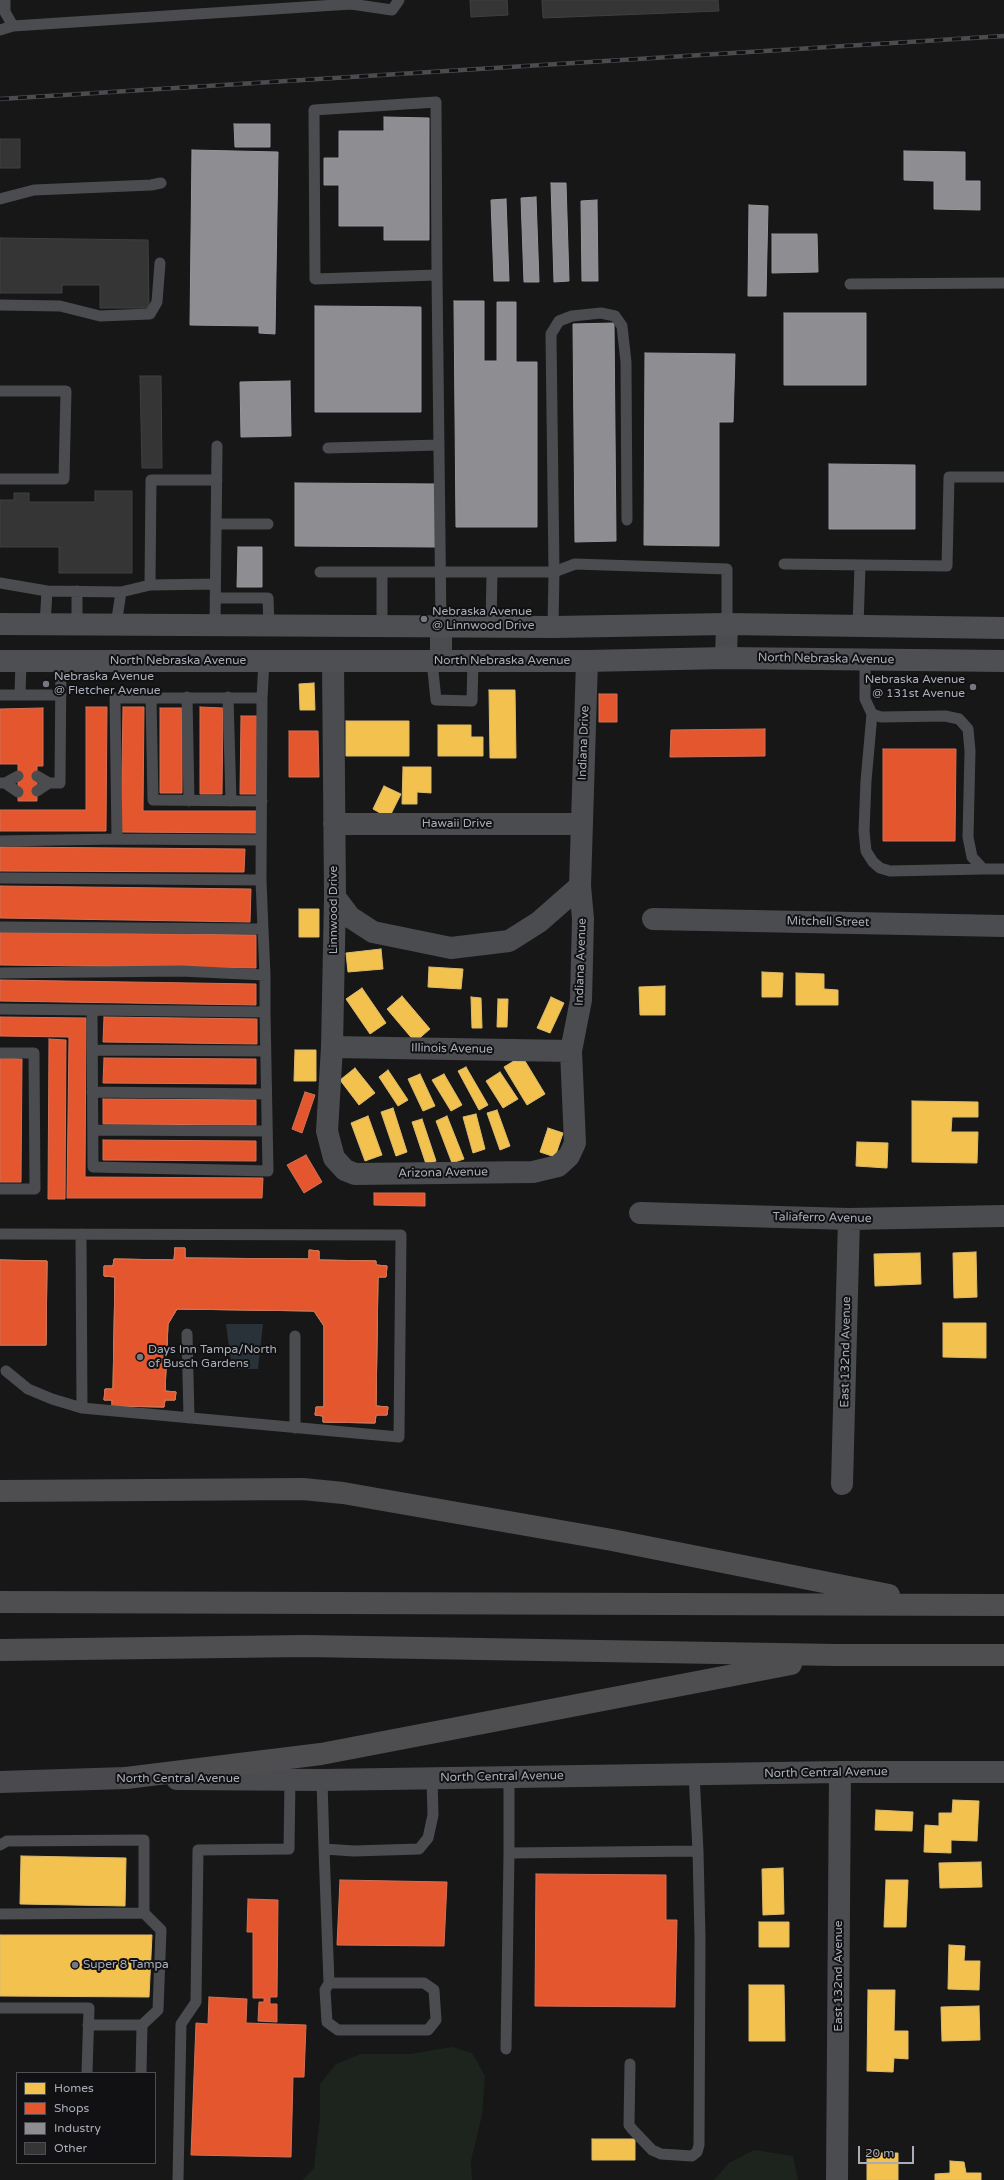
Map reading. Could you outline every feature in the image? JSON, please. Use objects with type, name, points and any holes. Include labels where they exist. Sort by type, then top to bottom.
[{"type":"highway","points":[[3,1489],[303,1489],[343,1493],[612,1540],[937,1605]]},
{"type":"highway","points":[[0,1602],[1004,1605]]},
{"type":"highway","points":[[0,1650],[305,1646],[836,1655],[1004,1655]]},
{"type":"highway","points":[[126,1778],[321,1754],[836,1655]]},
{"type":"main road","points":[[0,624],[553,627],[727,624],[1004,628]]},
{"type":"main road","name":"North Nebraska Avenue","points":[[10,661],[587,662],[726,658],[1004,661]]},
{"type":"main road","name":"North Central Avenue","points":[[0,1782],[126,1778]]},
{"type":"street","points":[[726,658],[727,624]]},
{"type":"street","points":[[437,661],[441,627]]},
{"type":"street","name":"Linnwood Drive","points":[[333,661],[334,897],[332,1047],[327,1132],[334,1158]]},
{"type":"street","name":"Indiana Drive","points":[[581,824],[587,662]]},
{"type":"street","name":"Hawaii Drive","points":[[334,824],[581,824]]},
{"type":"street","name":"Indiana Avenue","points":[[558,1166],[569,1156],[576,1143],[571,1051],[581,1000],[583,919],[580,886],[581,824]]},
{"type":"street","points":[[334,897],[350,917],[373,932],[451,948],[509,941],[539,922],[580,886]]},
{"type":"street","name":"Mitchell Street","points":[[653,919],[1004,926]]},
{"type":"street","name":"Illinois Avenue","points":[[332,1047],[571,1051]]},
{"type":"street","name":"Arizona Avenue","points":[[334,1158],[345,1170],[354,1174],[533,1172],[558,1166]]},
{"type":"street","name":"Taliaferro Avenue","points":[[640,1213],[849,1219],[1004,1216]]},
{"type":"street","name":"East 132nd Avenue","points":[[842,1484],[849,1219]]},
{"type":"street","name":"East 132nd Avenue","points":[[837,2180],[840,1772]]},
{"type":"street","name":"North Central Avenue","points":[[126,1778],[322,1780],[840,1772],[1004,1772]]},
{"type":"lane","points":[[5,0],[5,12],[13,26]]},
{"type":"lane","points":[[0,30],[13,26],[354,2],[392,10],[399,0]]},
{"type":"lane","points":[[438,275],[315,279],[314,110],[436,102],[438,275],[440,573],[441,627]]},
{"type":"lane","points":[[0,200],[34,190],[151,185],[160,183]]},
{"type":"lane","points":[[0,304],[60,306],[100,316],[150,314],[157,302],[160,263]]},
{"type":"lane","points":[[850,284],[1004,282]]},
{"type":"lane","points":[[553,627],[554,572],[551,334],[559,321],[572,316],[602,313],[615,316],[622,326],[626,362],[627,520]]},
{"type":"lane","points":[[0,391],[66,391],[64,479],[0,479]]},
{"type":"lane","points":[[328,448],[439,445]]},
{"type":"lane","points":[[215,625],[218,446]]},
{"type":"lane","points":[[784,564],[947,566],[948,477],[1004,477]]},
{"type":"lane","points":[[150,585],[151,480],[217,480]]},
{"type":"lane","points":[[216,524],[268,524]]},
{"type":"lane","points":[[320,572],[554,572],[575,564],[727,568],[727,624]]},
{"type":"lane","points":[[858,626],[860,566]]},
{"type":"lane","points":[[382,572],[382,626]]},
{"type":"lane","points":[[491,627],[492,573]]},
{"type":"lane","points":[[0,583],[47,591],[121,592],[150,585],[215,584]]},
{"type":"lane","points":[[45,625],[47,591]]},
{"type":"lane","points":[[77,591],[77,625]]},
{"type":"lane","points":[[116,625],[121,592]]},
{"type":"lane","points":[[215,598],[268,598],[269,626]]},
{"type":"lane","points":[[865,660],[865,699],[872,714],[866,781],[864,831],[866,851],[873,862],[880,868],[890,871],[1004,869]]},
{"type":"lane","points":[[10,661],[20,695]]},
{"type":"lane","points":[[37,776],[49,783],[60,783],[61,661]]},
{"type":"lane","points":[[92,1010],[93,1167],[268,1171],[264,928],[261,880],[264,661]]},
{"type":"lane","points":[[437,661],[436,700],[472,702],[473,661]]},
{"type":"lane","points":[[117,839],[115,698],[228,697],[263,693]]},
{"type":"lane","points":[[0,695],[61,695]]},
{"type":"lane","points":[[151,697],[153,800],[262,801]]},
{"type":"lane","points":[[187,697],[189,801]]},
{"type":"lane","points":[[228,697],[231,801]]},
{"type":"lane","points":[[872,714],[881,717],[945,716],[959,719],[968,729],[970,751],[968,838],[972,857],[983,869]]},
{"type":"lane","points":[[2,783],[18,776]]},
{"type":"lane","points":[[2,783],[18,792]]},
{"type":"lane","points":[[37,791],[49,783]]},
{"type":"lane","points":[[0,841],[117,839],[261,840]]},
{"type":"lane","points":[[0,878],[261,880]]},
{"type":"lane","points":[[0,927],[264,928]]},
{"type":"lane","points":[[0,973],[181,971],[265,975]]},
{"type":"lane","points":[[0,1009],[265,1012]]},
{"type":"lane","points":[[92,1050],[265,1051]]},
{"type":"lane","points":[[0,1053],[34,1053],[35,1190],[0,1189]]},
{"type":"lane","points":[[92,1092],[266,1094]]},
{"type":"lane","points":[[93,1130],[267,1131]]},
{"type":"lane","points":[[0,1234],[400,1235],[399,1437],[82,1408],[52,1399],[28,1389],[6,1371]]},
{"type":"lane","points":[[81,1234],[82,1408]]},
{"type":"lane","points":[[187,1334],[189,1418]]},
{"type":"lane","points":[[295,1336],[295,1428]]},
{"type":"lane","points":[[630,2064],[629,2125],[652,2150],[661,2154],[692,2156],[697,2152],[699,2145],[700,1938],[694,1774]]},
{"type":"lane","points":[[506,2049],[510,1777]]},
{"type":"lane","points":[[324,1848],[354,1851],[419,1849],[428,1838],[433,1815],[432,1778]]},
{"type":"lane","points":[[178,2180],[181,2024],[196,2002],[198,1850],[288,1848],[290,1780]]},
{"type":"lane","points":[[322,1780],[329,1983],[325,1990],[327,2022],[338,2030],[428,2030],[436,2020],[434,1990],[424,1983],[329,1983]]},
{"type":"lane","points":[[0,1845],[7,1841],[144,1840],[144,1913],[161,1930],[158,2010],[142,2025],[88,2025]]},
{"type":"lane","points":[[509,1853],[698,1851]]},
{"type":"lane","points":[[0,1914],[144,1913]]},
{"type":"lane","points":[[0,2008],[88,2008],[88,2072]]},
{"type":"lane","points":[[141,2072],[142,2025]]},
{"type":"shaded area","points":[[226,1324],[263,1324],[258,1369],[232,1369]]},
{"type":"shaded area","points":[[452,2047],[472,2053],[485,2076],[482,2115],[471,2161],[472,2180],[303,2180],[314,2168],[320,2117],[320,2084],[336,2064],[361,2054],[410,2054]]},
{"type":"shaded area","points":[[754,2150],[793,2156],[798,2180],[714,2180],[729,2163]]},
{"type":"building: Homes","points":[[314,683],[315,710],[300,710],[299,684]]},
{"type":"building: Homes","points":[[489,690],[515,690],[516,758],[490,758]]},
{"type":"building: Homes","points":[[346,721],[409,721],[409,756],[346,756]]},
{"type":"building: Homes","points":[[438,725],[471,725],[471,737],[483,737],[483,756],[438,756]]},
{"type":"building: Homes","points":[[403,767],[431,767],[431,793],[417,792],[417,804],[402,804]]},
{"type":"building: Homes","points":[[384,786],[401,794],[389,818],[373,809]]},
{"type":"building: Homes","points":[[299,909],[319,909],[319,937],[299,937]]},
{"type":"building: Homes","points":[[381,949],[383,969],[348,972],[346,953]]},
{"type":"building: Homes","points":[[429,967],[463,969],[461,989],[428,987]]},
{"type":"building: Homes","points":[[762,972],[783,973],[782,997],[762,997]]},
{"type":"building: Homes","points":[[796,973],[824,974],[824,989],[838,990],[838,1005],[796,1005]]},
{"type":"building: Homes","points":[[665,986],[665,1015],[640,1015],[639,987]]},
{"type":"building: Homes","points":[[362,988],[386,1023],[370,1034],[346,999]]},
{"type":"building: Homes","points":[[402,996],[430,1029],[415,1042],[387,1009]]},
{"type":"building: Homes","points":[[471,997],[481,998],[482,1028],[472,1028]]},
{"type":"building: Homes","points":[[551,997],[564,1003],[550,1033],[537,1028]]},
{"type":"building: Homes","points":[[498,999],[508,999],[507,1027],[497,1027]]},
{"type":"building: Homes","points":[[295,1050],[316,1050],[316,1081],[294,1081]]},
{"type":"building: Homes","points":[[522,1056],[545,1094],[527,1105],[504,1067]]},
{"type":"building: Homes","points":[[466,1067],[488,1105],[479,1110],[458,1071]]},
{"type":"building: Homes","points":[[355,1068],[375,1093],[359,1105],[340,1080]]},
{"type":"building: Homes","points":[[388,1070],[408,1100],[398,1106],[379,1077]]},
{"type":"building: Homes","points":[[500,1072],[518,1099],[503,1108],[486,1081]]},
{"type":"building: Homes","points":[[420,1074],[435,1106],[423,1111],[408,1079]]},
{"type":"building: Homes","points":[[444,1074],[462,1105],[451,1111],[432,1080]]},
{"type":"building: Homes","points":[[912,1101],[978,1102],[978,1117],[952,1117],[951,1132],[978,1132],[977,1163],[912,1162]]},
{"type":"building: Homes","points":[[393,1108],[407,1152],[396,1156],[381,1112]]},
{"type":"building: Homes","points":[[497,1110],[510,1146],[500,1150],[487,1113]]},
{"type":"building: Homes","points":[[476,1114],[485,1149],[473,1153],[463,1117]]},
{"type":"building: Homes","points":[[368,1116],[382,1155],[365,1161],[351,1123]]},
{"type":"building: Homes","points":[[447,1116],[464,1159],[452,1163],[436,1121]]},
{"type":"building: Homes","points":[[422,1119],[436,1161],[426,1164],[412,1122]]},
{"type":"building: Homes","points":[[548,1128],[563,1133],[555,1157],[540,1152]]},
{"type":"building: Homes","points":[[857,1142],[888,1143],[887,1168],[856,1166]]},
{"type":"building: Homes","name":"Days Inn Tampa/North of Busch Gardens","points":[[175,1248],[185,1248],[185,1258],[309,1259],[309,1250],[319,1251],[319,1260],[376,1261],[376,1265],[387,1266],[386,1277],[378,1277],[376,1406],[388,1407],[387,1415],[376,1415],[375,1423],[323,1422],[323,1416],[315,1415],[316,1407],[324,1407],[324,1326],[314,1311],[177,1309],[168,1324],[165,1391],[176,1392],[175,1400],[165,1400],[164,1407],[112,1406],[112,1400],[104,1400],[105,1389],[113,1389],[115,1277],[104,1276],[104,1266],[113,1266],[114,1259],[174,1260]]},
{"type":"building: Homes","points":[[976,1252],[977,1297],[954,1298],[953,1253]]},
{"type":"building: Homes","points":[[920,1253],[921,1284],[875,1286],[874,1254]]},
{"type":"building: Homes","points":[[0,1260],[47,1261],[46,1345],[0,1345]]},
{"type":"building: Homes","points":[[943,1323],[986,1323],[986,1358],[943,1357]]},
{"type":"building: Homes","points":[[953,1800],[979,1801],[977,1841],[951,1840],[951,1853],[924,1852],[925,1825],[939,1826],[939,1813],[952,1813]]},
{"type":"building: Homes","points":[[876,1810],[913,1812],[912,1831],[875,1830]]},
{"type":"building: Homes","points":[[21,1856],[126,1858],[125,1906],[20,1904]]},
{"type":"building: Homes","points":[[981,1862],[982,1887],[940,1888],[939,1863]]},
{"type":"building: Homes","points":[[783,1868],[784,1914],[763,1915],[762,1869]]},
{"type":"building: Homes","points":[[886,1880],[908,1880],[906,1927],[884,1927]]},
{"type":"building: Homes","points":[[759,1922],[789,1922],[789,1947],[759,1947]]},
{"type":"building: Homes","name":"Super 8 Tampa","points":[[0,1935],[152,1935],[149,1997],[0,1996]]},
{"type":"building: Homes","points":[[949,1945],[965,1946],[964,1961],[980,1961],[979,1990],[948,1989]]},
{"type":"building: Homes","points":[[749,1985],[784,1985],[785,2041],[749,2041]]},
{"type":"building: Homes","points":[[868,1990],[895,1990],[894,2031],[908,2031],[908,2059],[894,2058],[893,2072],[867,2071]]},
{"type":"building: Homes","points":[[979,2006],[980,2040],[942,2041],[941,2007]]},
{"type":"building: Homes","points":[[592,2139],[635,2139],[635,2160],[592,2160]]},
{"type":"building: Homes","points":[[867,2153],[898,2153],[898,2180],[867,2180]]},
{"type":"building: Homes","points":[[950,2161],[964,2162],[966,2173],[981,2173],[981,2180],[935,2180],[935,2174],[950,2173]]},
{"type":"building: Shops","points":[[599,694],[617,694],[617,722],[599,722]]},
{"type":"building: Shops","points":[[86,707],[107,707],[106,831],[0,831],[0,810],[86,810]]},
{"type":"building: Shops","points":[[123,707],[144,707],[143,811],[258,811],[257,833],[121,832]]},
{"type":"building: Shops","points":[[200,707],[223,708],[222,794],[200,794]]},
{"type":"building: Shops","points":[[43,708],[43,766],[37,766],[37,801],[18,801],[18,764],[0,764],[0,709]]},
{"type":"building: Shops","points":[[160,708],[182,708],[182,793],[160,793]]},
{"type":"building: Shops","points":[[241,716],[259,716],[259,794],[240,794]]},
{"type":"building: Shops","points":[[765,729],[765,756],[670,757],[671,730]]},
{"type":"building: Shops","points":[[289,731],[318,731],[319,777],[289,777]]},
{"type":"building: Shops","points":[[883,749],[956,749],[955,841],[883,841]]},
{"type":"building: Shops","points":[[0,847],[245,849],[244,872],[0,871]]},
{"type":"building: Shops","points":[[0,886],[251,889],[250,922],[0,918]]},
{"type":"building: Shops","points":[[0,932],[256,935],[256,968],[0,965]]},
{"type":"building: Shops","points":[[0,980],[256,984],[256,1005],[0,1001]]},
{"type":"building: Shops","points":[[0,1017],[86,1018],[85,1177],[263,1178],[262,1198],[67,1198],[69,1037],[0,1036]]},
{"type":"building: Shops","points":[[104,1017],[257,1019],[257,1044],[103,1042]]},
{"type":"building: Shops","points":[[49,1039],[66,1040],[65,1199],[48,1199]]},
{"type":"building: Shops","points":[[0,1058],[22,1059],[21,1182],[0,1182]]},
{"type":"building: Shops","points":[[104,1058],[256,1059],[256,1084],[103,1083]]},
{"type":"building: Shops","points":[[305,1092],[315,1095],[302,1133],[292,1129]]},
{"type":"building: Shops","points":[[103,1099],[256,1100],[256,1125],[103,1124]]},
{"type":"building: Shops","points":[[103,1140],[256,1141],[256,1161],[103,1160]]},
{"type":"building: Shops","points":[[306,1155],[322,1182],[304,1193],[287,1165]]},
{"type":"building: Shops","points":[[374,1193],[425,1193],[425,1206],[374,1205]]},
{"type":"building: Shops","name":"Days Inn Tampa/North of Busch Gardens","points":[[175,1248],[185,1248],[185,1258],[309,1259],[309,1250],[319,1251],[319,1260],[376,1261],[376,1265],[387,1266],[386,1277],[378,1277],[376,1406],[388,1407],[387,1415],[376,1415],[375,1423],[323,1422],[323,1416],[315,1415],[316,1407],[324,1407],[324,1326],[314,1311],[177,1309],[168,1324],[165,1391],[176,1392],[175,1400],[165,1400],[164,1407],[112,1406],[112,1400],[104,1400],[105,1389],[113,1389],[115,1277],[104,1276],[104,1266],[113,1266],[114,1259],[174,1260]]},
{"type":"building: Shops","points":[[0,1260],[47,1261],[46,1345],[0,1345]]},
{"type":"building: Shops","points":[[536,1874],[666,1875],[666,1920],[677,1920],[675,2007],[535,2006]]},
{"type":"building: Shops","points":[[340,1880],[447,1882],[444,1946],[337,1945]]},
{"type":"building: Shops","points":[[248,1899],[278,1900],[277,1997],[270,1997],[270,2004],[277,2004],[277,2022],[258,2021],[259,2002],[264,2002],[264,1998],[253,1998],[253,1932],[247,1932]]},
{"type":"building: Shops","points":[[209,1997],[247,1999],[246,2023],[306,2025],[304,2077],[293,2077],[291,2157],[191,2155],[196,2023],[208,2024]]},
{"type":"building: Industry","points":[[384,117],[429,118],[429,240],[384,240],[384,226],[339,226],[339,185],[324,185],[324,158],[339,158],[339,131],[384,131]]},
{"type":"building: Industry","points":[[234,124],[270,124],[270,147],[235,147]]},
{"type":"building: Industry","points":[[192,150],[278,152],[275,334],[259,333],[259,326],[190,325]]},
{"type":"building: Industry","points":[[904,151],[965,152],[965,181],[980,181],[980,210],[934,209],[934,181],[904,180]]},
{"type":"building: Industry","points":[[551,183],[566,183],[569,281],[554,282]]},
{"type":"building: Industry","points":[[536,197],[539,282],[524,282],[521,198]]},
{"type":"building: Industry","points":[[506,199],[509,281],[494,281],[491,200]]},
{"type":"building: Industry","points":[[597,200],[598,281],[582,281],[581,201]]},
{"type":"building: Industry","points":[[749,205],[768,206],[766,296],[748,296]]},
{"type":"building: Industry","points":[[772,234],[817,234],[818,272],[772,273]]},
{"type":"building: Industry","points":[[454,301],[484,301],[484,361],[497,361],[497,302],[516,302],[516,362],[537,362],[537,527],[456,527]]},
{"type":"building: Industry","points":[[315,306],[421,307],[421,412],[315,412]]},
{"type":"building: Industry","points":[[784,313],[866,313],[866,385],[784,385]]},
{"type":"building: Industry","points":[[614,323],[616,541],[575,542],[573,324]]},
{"type":"building: Industry","points":[[645,353],[735,354],[733,422],[719,422],[719,546],[644,545]]},
{"type":"building: Industry","points":[[290,381],[291,436],[241,437],[240,382]]},
{"type":"building: Industry","points":[[829,464],[915,465],[915,529],[829,529]]},
{"type":"building: Industry","points":[[295,483],[437,484],[437,547],[295,546]]},
{"type":"building: Industry","points":[[238,547],[262,547],[262,587],[237,587]]},
{"type":"building: Other","points":[[470,0],[507,0],[508,15],[471,17]]},
{"type":"building: Other","points":[[542,0],[718,0],[719,11],[543,18]]},
{"type":"building: Other","points":[[0,139],[20,139],[20,168],[0,168]]},
{"type":"building: Other","points":[[0,238],[148,240],[149,308],[100,308],[100,285],[62,285],[62,293],[0,293]]},
{"type":"building: Other","points":[[140,376],[161,376],[162,468],[142,468]]},
{"type":"building: Other","points":[[95,491],[132,491],[132,573],[59,573],[59,547],[0,547],[0,500],[14,500],[14,493],[29,493],[29,502],[95,502]]},
{"type":"railway","points":[[0,99],[1004,36]]},
{"type":"place","name":"Nebraska Avenue @ Linnwood Drive","points":[[424,619]]},
{"type":"place","name":"Nebraska Avenue @ Fletcher Avenue","points":[[46,684]]},
{"type":"place","name":"Nebraska Avenue @ 131st Avenue","points":[[973,687]]},
{"type":"place","name":"Days Inn Tampa/North of Busch Gardens","points":[[140,1357]]},
{"type":"place","name":"Super 8 Tampa","points":[[75,1965]]}]
